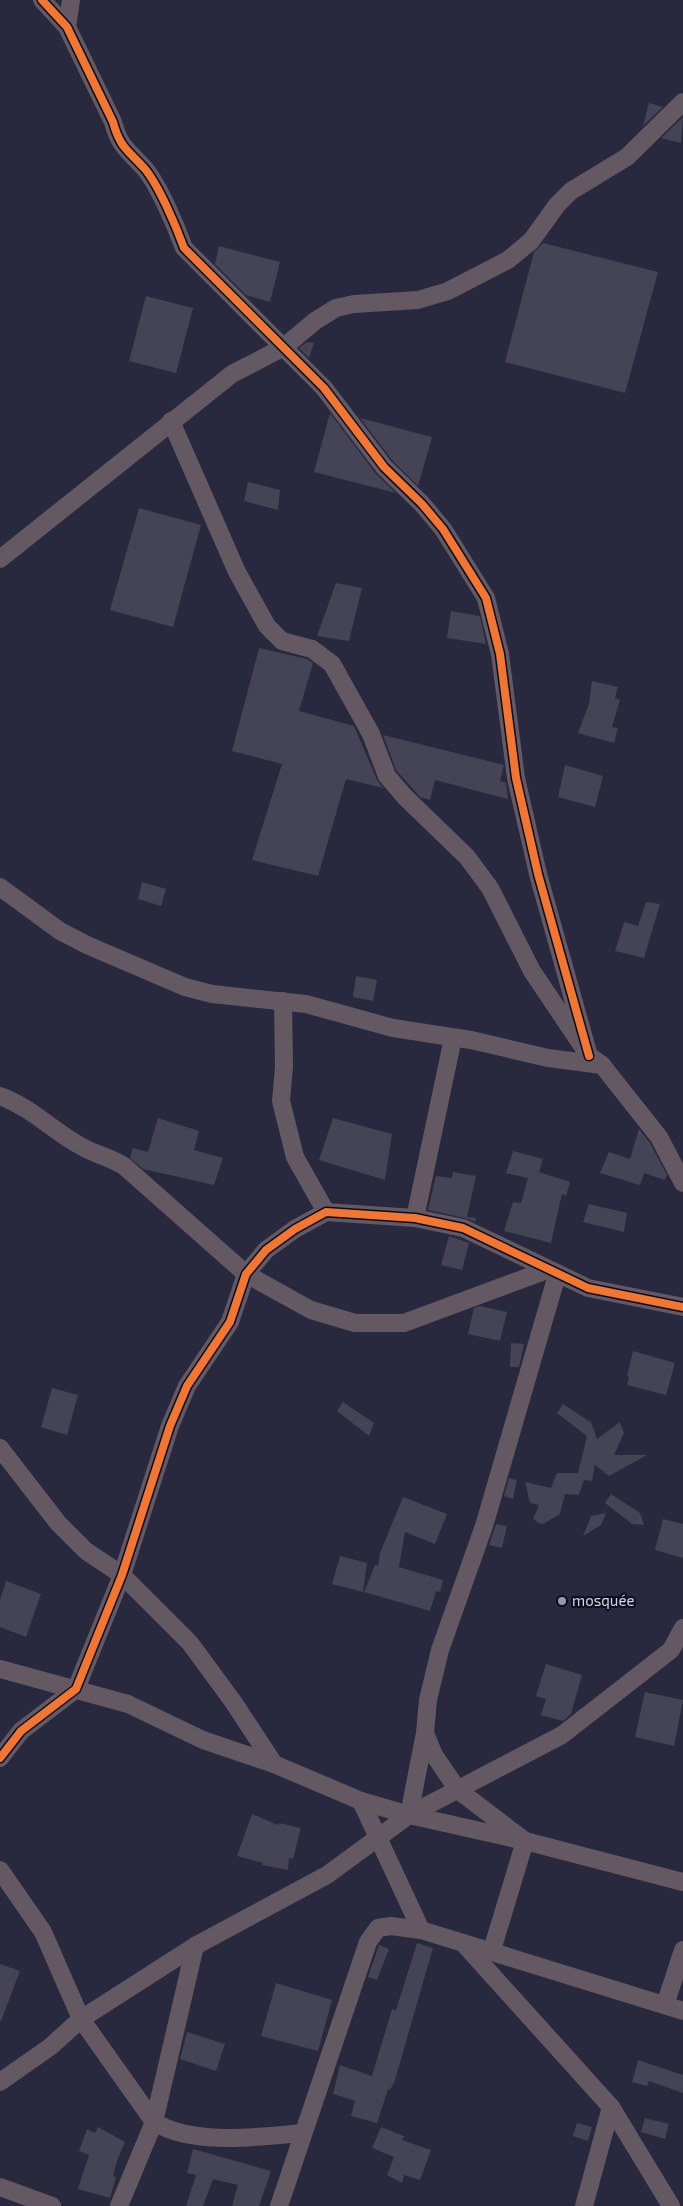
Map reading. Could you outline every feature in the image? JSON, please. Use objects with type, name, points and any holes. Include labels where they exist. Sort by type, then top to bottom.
[{"type":"street","points":[[42,0],[67,27],[113,122],[117,138],[128,154],[145,169],[175,222],[184,248],[324,388],[384,467],[422,504],[443,529],[486,598],[500,654],[516,778],[538,874],[596,1061]]},
{"type":"street","points":[[67,27],[71,0]]},
{"type":"street","points":[[0,559],[232,374],[284,347],[315,321],[336,308],[354,304],[418,300],[440,294],[508,260],[531,241],[556,205],[571,191],[627,157],[683,102]]},
{"type":"street","points":[[171,421],[237,572],[267,626],[282,641],[312,649],[332,664],[370,734],[387,776],[405,797],[473,864],[490,888],[532,971],[596,1061],[659,1137],[683,1183]]},
{"type":"street","points":[[0,887],[60,931],[167,980],[212,994],[306,1004],[393,1028],[453,1038],[548,1058],[596,1061]]},
{"type":"street","points":[[283,1001],[284,1067],[281,1101],[295,1157],[326,1212]]},
{"type":"street","points":[[415,1218],[453,1038]]},
{"type":"street","points":[[0,1096],[51,1125],[79,1146],[109,1157],[124,1166],[246,1274],[311,1310],[355,1323],[404,1323],[552,1272]]},
{"type":"street","points":[[0,1758],[21,1731],[76,1689],[122,1575],[170,1426],[187,1386],[230,1322],[246,1274],[266,1250],[295,1229],[326,1212],[415,1218],[463,1228],[588,1288],[636,1299],[682,1303]]},
{"type":"street","points":[[409,1815],[425,1733],[428,1700],[440,1650],[484,1526],[552,1272]]},
{"type":"street","points":[[0,1448],[58,1523],[86,1551],[122,1575],[190,1644],[234,1703],[274,1764]]},
{"type":"street","points":[[0,2082],[50,2047],[81,2019],[195,1946],[327,1875],[409,1815],[562,1735],[671,1650],[683,1628]]},
{"type":"street","points":[[0,1669],[128,1704],[203,1740],[274,1764],[361,1801],[409,1815],[525,1841],[683,1882]]},
{"type":"street","points":[[425,1733],[434,1755],[458,1790],[525,1841]]},
{"type":"street","points":[[361,1801],[421,1930]]},
{"type":"street","points":[[492,1950],[525,1841]]},
{"type":"street","points":[[0,1870],[43,1932],[81,2019],[154,2122],[168,2131],[236,2140],[302,2134]]},
{"type":"street","points":[[390,1926],[404,1894]]},
{"type":"street","points":[[279,2206],[368,1942],[378,1928],[390,1926],[421,1930],[492,1950],[642,2000],[683,2011]]},
{"type":"street","points":[[463,1943],[610,2107],[671,2206]]},
{"type":"street","points":[[119,2206],[154,2122],[195,1946]]},
{"type":"street","points":[[665,2005],[683,1950]]},
{"type":"street","points":[[584,2206],[610,2107]]},
{"type":"street","points":[[0,2187],[52,2206]]},
{"type":"building","points":[[649,103],[663,107],[643,126]]},
{"type":"building","points":[[683,117],[681,143],[661,138]]},
{"type":"building","points":[[543,243],[658,272],[625,393],[505,362],[534,252]]},
{"type":"building","points":[[219,246],[280,262],[270,302],[246,295],[215,264]]},
{"type":"building","points":[[146,296],[193,308],[176,373],[129,361]]},
{"type":"building","points":[[307,342],[314,343],[309,358],[299,348]]},
{"type":"building","points":[[330,413],[376,474],[396,493],[314,472]]},
{"type":"building","points":[[360,418],[432,437],[418,486],[392,460]]},
{"type":"building","points":[[248,482],[280,490],[278,510],[244,501]]},
{"type":"building","points":[[139,508],[201,525],[173,627],[110,610]]},
{"type":"building","points":[[336,583],[362,588],[349,641],[317,636]]},
{"type":"building","points":[[451,611],[480,616],[486,644],[447,638]]},
{"type":"building","points":[[259,648],[307,659],[313,663],[299,711],[354,726],[377,780],[383,788],[346,779],[318,876],[252,860],[282,764],[232,751]]},
{"type":"building","points":[[592,681],[618,687],[615,698],[620,700],[612,727],[618,728],[614,743],[578,733],[589,704]]},
{"type":"building","points":[[383,735],[504,765],[500,781],[506,783],[508,799],[435,780],[430,800],[420,797],[396,770]]},
{"type":"building","points":[[565,765],[603,776],[595,807],[558,797]]},
{"type":"building","points":[[142,882],[166,889],[161,906],[138,899]]},
{"type":"building","points":[[646,902],[660,904],[644,958],[615,951],[624,922],[638,926]]},
{"type":"building","points":[[356,976],[377,980],[373,1001],[353,997]]},
{"type":"building","points":[[158,1118],[199,1131],[194,1150],[223,1158],[214,1185],[143,1169],[130,1158],[133,1148],[148,1152]]},
{"type":"building","points":[[333,1118],[392,1134],[385,1180],[319,1160]]},
{"type":"building","points":[[639,1129],[650,1143],[667,1175],[665,1180],[644,1173],[640,1185],[600,1173],[609,1152],[630,1159]]},
{"type":"building","points":[[513,1151],[543,1159],[539,1172],[570,1182],[566,1196],[562,1194],[551,1243],[504,1231],[513,1202],[521,1203],[528,1178],[506,1173]]},
{"type":"building","points":[[453,1172],[476,1176],[467,1217],[476,1218],[475,1222],[428,1210],[436,1176],[452,1178]]},
{"type":"building","points":[[589,1204],[627,1213],[624,1232],[583,1222]]},
{"type":"building","points":[[449,1236],[469,1243],[462,1270],[441,1265]]},
{"type":"building","points":[[480,1306],[507,1312],[500,1341],[468,1334],[474,1308]]},
{"type":"building","points":[[511,1343],[524,1344],[519,1367],[510,1367]]},
{"type":"building","points":[[633,1351],[675,1363],[666,1395],[627,1385],[629,1377],[627,1376]]},
{"type":"building","points":[[52,1388],[78,1395],[67,1435],[41,1427]]},
{"type":"building","points":[[343,1402],[374,1423],[369,1436],[337,1411]]},
{"type":"building","points":[[563,1404],[590,1422],[590,1419],[597,1439],[620,1422],[624,1433],[614,1455],[647,1455],[609,1476],[595,1465],[592,1481],[584,1480],[579,1495],[565,1494],[560,1514],[543,1524],[533,1519],[539,1505],[530,1503],[525,1482],[551,1488],[557,1473],[578,1473],[587,1436],[557,1413]]},
{"type":"building","points":[[509,1478],[517,1480],[513,1499],[504,1496]]},
{"type":"building","points":[[611,1494],[640,1513],[644,1525],[632,1524],[605,1503]]},
{"type":"building","points":[[403,1497],[447,1514],[435,1544],[405,1532],[399,1567],[443,1580],[440,1592],[436,1591],[430,1611],[364,1592],[375,1565],[378,1566],[380,1553]]},
{"type":"building","points":[[606,1513],[601,1525],[583,1536],[591,1516]]},
{"type":"building","points":[[663,1519],[683,1524],[683,1558],[655,1550]]},
{"type":"building","points":[[496,1524],[507,1526],[502,1548],[489,1545]]},
{"type":"building","points":[[340,1556],[367,1563],[363,1592],[332,1584]]},
{"type":"building","points":[[6,1581],[41,1594],[26,1637],[0,1627],[0,1600]]},
{"type":"building","points":[[546,1664],[582,1675],[571,1714],[563,1721],[541,1715],[546,1699],[536,1696]]},
{"type":"building","points":[[645,1692],[683,1700],[674,1746],[635,1737]]},
{"type":"building","points":[[252,1814],[278,1825],[279,1823],[301,1828],[293,1859],[289,1858],[288,1870],[262,1865],[263,1863],[237,1856]]},
{"type":"building","points":[[417,1943],[433,1948],[395,2080],[390,2090],[388,2089],[377,2123],[351,2116],[355,2101],[333,2094],[340,2065],[372,2076],[392,2009],[396,2010]]},
{"type":"building","points":[[379,1945],[389,1949],[377,1980],[368,1977]]},
{"type":"building","points":[[0,1964],[20,1971],[1,2021],[0,2020]]},
{"type":"building","points":[[276,1983],[332,2000],[318,2051],[261,2036]]},
{"type":"building","points":[[187,2032],[225,2044],[216,2071],[180,2059]]},
{"type":"building","points":[[638,2060],[683,2075],[683,2093],[649,2081],[647,2086],[632,2082]]},
{"type":"building","points":[[645,2118],[669,2124],[665,2139],[641,2132]]},
{"type":"building","points":[[577,2123],[592,2127],[588,2141],[573,2136]]},
{"type":"building","points":[[98,2127],[125,2142],[117,2161],[113,2176],[116,2177],[110,2198],[78,2189],[89,2155],[79,2151],[87,2129],[95,2133]]},
{"type":"building","points":[[381,2127],[404,2136],[402,2140],[431,2150],[420,2180],[404,2175],[402,2183],[387,2175],[394,2157],[372,2148]]},
{"type":"building","points":[[193,2149],[271,2171],[259,2206],[232,2206],[238,2185],[213,2179],[203,2206],[186,2206],[196,2175],[187,2173]]},
{"type":"cycle path","points":[[42,0],[67,27],[119,138],[156,185],[184,248],[324,388],[384,467],[422,504],[443,529],[486,598],[500,654],[516,778],[538,874],[589,1056]]},
{"type":"cycle path","points":[[0,1758],[21,1731],[76,1689],[122,1575],[170,1426],[187,1386],[230,1322],[246,1274],[266,1250],[295,1229],[326,1212],[415,1218],[463,1228],[588,1288],[683,1307]]},
{"type":"place","name":"mosquée","points":[[562,1601]]}]
